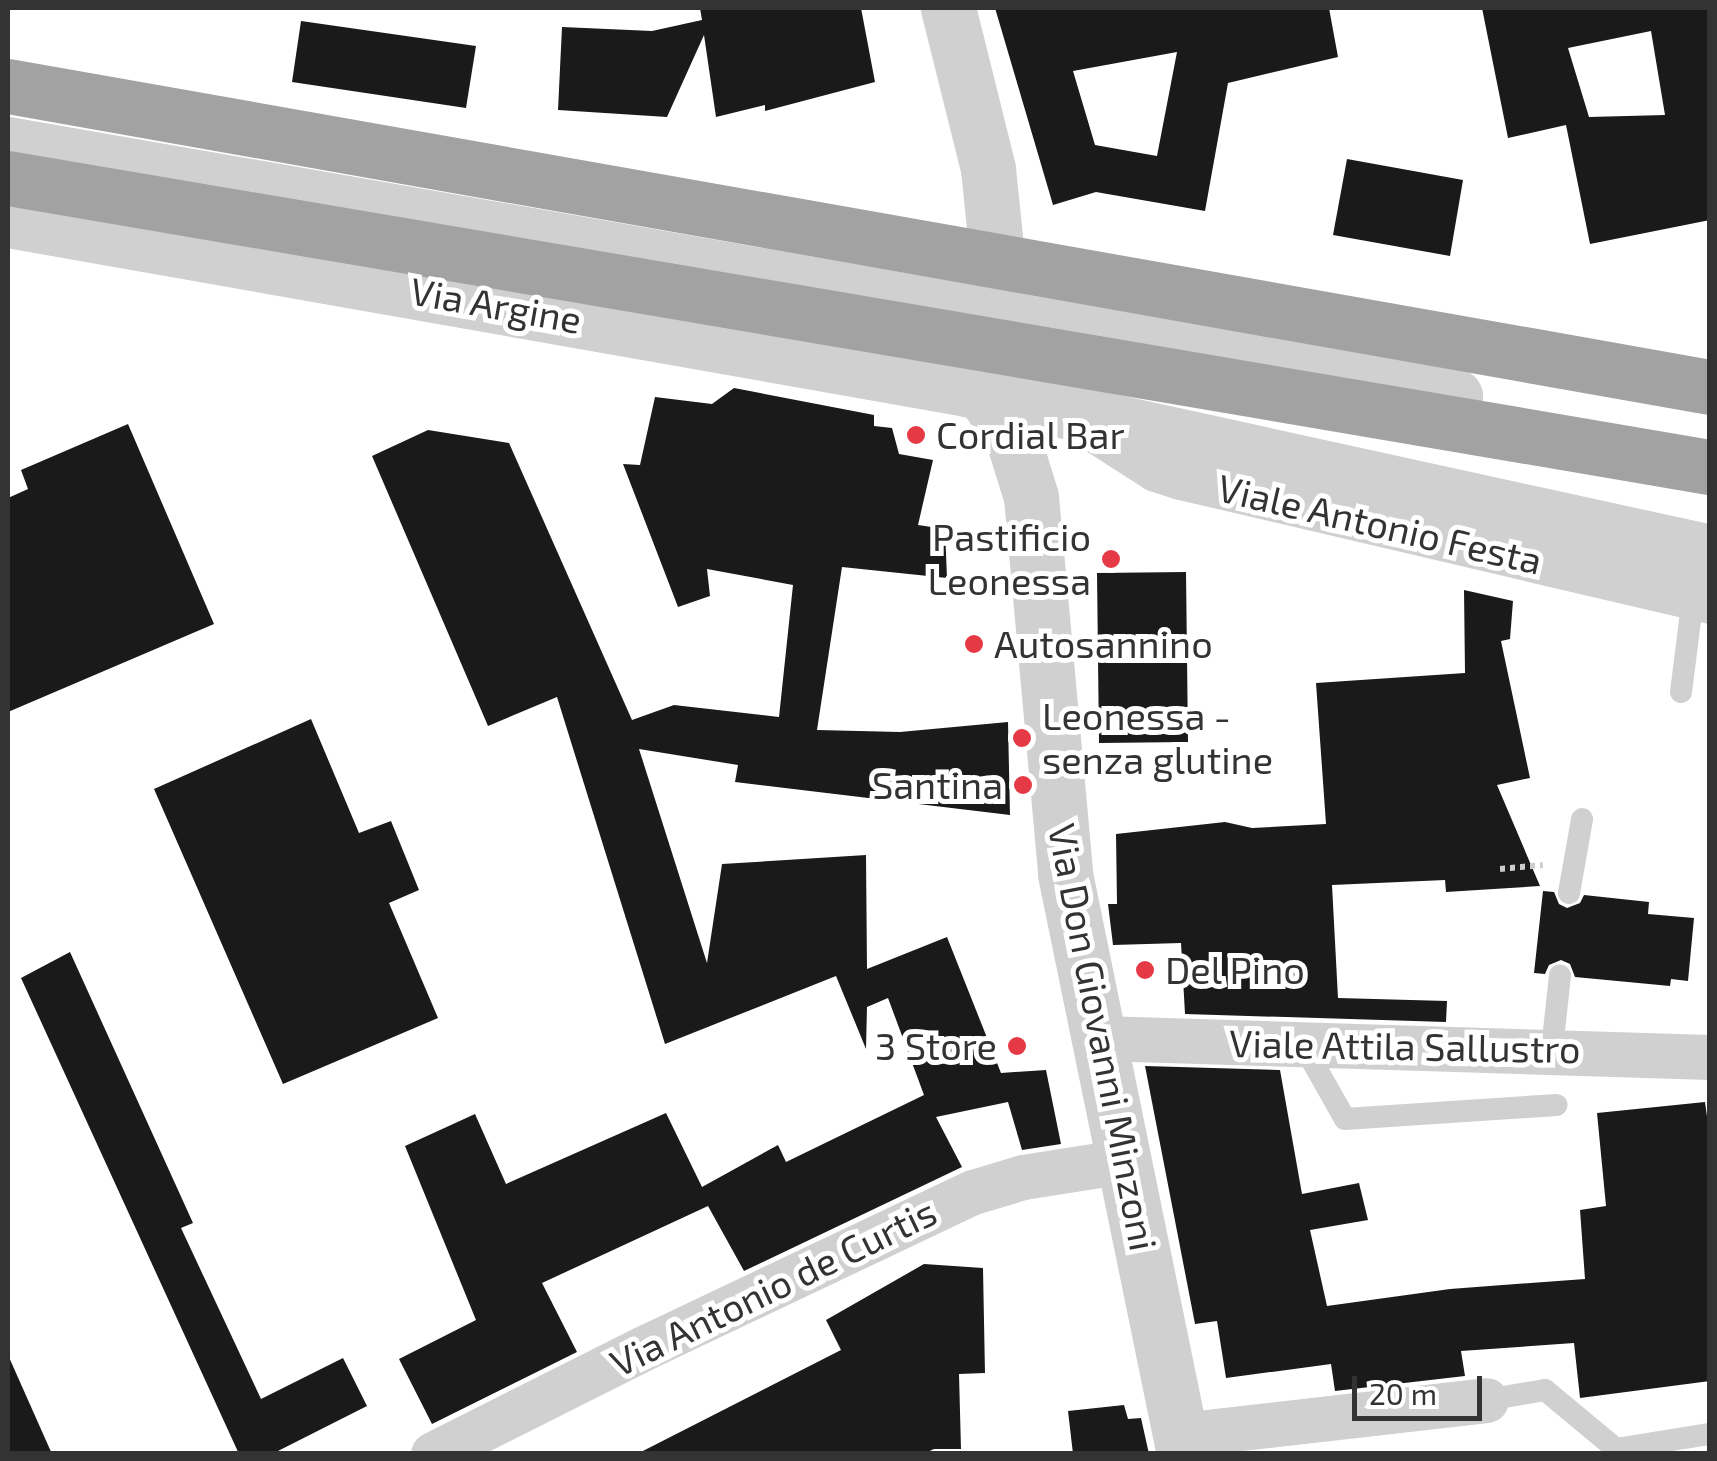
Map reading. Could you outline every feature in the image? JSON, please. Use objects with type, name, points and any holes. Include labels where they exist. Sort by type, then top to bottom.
[{"type":"highway","points":[[8,86],[1710,388]]},
{"type":"highway","points":[[8,178],[1710,467]]},
{"type":"street","points":[[948,8],[988,169],[997,302]]},
{"type":"street","points":[[8,144],[997,302],[1710,440]]},
{"type":"street","name":"Via Argine","points":[[8,220],[1065,411],[1704,583]]},
{"type":"street","name":"Via Don Giovanni Minzoni","points":[[984,394],[1014,442],[1030,497],[1065,874],[1182,1444]]},
{"type":"street","name":"Via Don Giovanni Minzoni","points":[[1030,497],[1065,411]]},
{"type":"street","name":"Viale Attila Sallustro","points":[[1101,1038],[1552,1048],[1710,1057]]},
{"type":"street","name":"Via Antonio de Curtis","points":[[433,1454],[646,1346],[972,1192],[1022,1177],[1125,1161]]},
{"type":"street","points":[[1182,1444],[1486,1400]]},
{"type":"lane","points":[[1681,692],[1704,583]]},
{"type":"lane","points":[[1569,893],[1582,819]]},
{"type":"lane","points":[[1552,1048],[1560,975]]},
{"type":"lane","points":[[1302,1043],[1345,1120],[1557,1104]]},
{"type":"lane","points":[[1486,1400],[1545,1390],[1616,1449],[1710,1434]]},
{"type":"building","points":[[700,8],[861,8],[875,82],[765,111],[765,105],[716,117],[704,35],[667,117],[558,110],[562,27],[652,31],[702,20]]},
{"type":"building","points":[[995,8],[1329,8],[1338,57],[1228,83],[1205,211],[1096,192],[1053,205]],"holes":[[[1177,52],[1157,156],[1095,145],[1073,71]]]},
{"type":"building","points":[[1482,8],[1710,8],[1710,220],[1590,244],[1566,125],[1508,138]],"holes":[[[1651,31],[1665,115],[1589,117],[1568,48]]]},
{"type":"building","points":[[301,21],[476,46],[466,108],[292,82]]},
{"type":"building","points":[[1347,159],[1463,180],[1450,256],[1333,235]]},
{"type":"building","points":[[734,388],[874,415],[874,426],[892,428],[899,454],[933,460],[918,525],[945,529],[947,578],[842,567],[817,730],[900,732],[1008,722],[1010,815],[735,782],[738,765],[639,749],[707,963],[722,864],[866,855],[867,969],[947,937],[1001,1073],[1046,1070],[1061,1144],[1022,1150],[1008,1102],[936,1117],[962,1167],[744,1271],[708,1206],[542,1283],[577,1352],[432,1424],[399,1359],[476,1320],[405,1146],[475,1114],[506,1184],[666,1113],[702,1187],[778,1145],[786,1162],[924,1095],[888,998],[867,1007],[866,1049],[836,976],[665,1044],[557,697],[488,726],[372,456],[428,430],[509,443],[632,720],[674,705],[779,717],[793,585],[707,569],[710,596],[678,607],[623,464],[640,465],[655,397],[712,404]]},
{"type":"building","points":[[128,424],[214,624],[8,712],[8,498],[28,489],[21,470]]},
{"type":"building","points":[[1186,572],[1188,742],[1099,743],[1097,573]]},
{"type":"building","points":[[1464,590],[1513,601],[1510,639],[1501,641],[1530,778],[1497,785],[1540,886],[1446,892],[1445,880],[1332,885],[1338,998],[1447,1001],[1446,1022],[1185,1014],[1181,943],[1113,945],[1108,904],[1117,904],[1116,834],[1225,822],[1252,828],[1326,824],[1316,683],[1465,673]]},
{"type":"building","points":[[311,719],[359,833],[391,821],[419,890],[389,903],[438,1018],[283,1084],[154,789]]},
{"type":"building","points":[[1543,891],[1554,892],[1559,904],[1567,908],[1580,903],[1584,895],[1649,902],[1648,914],[1694,918],[1688,981],[1671,979],[1670,986],[1575,977],[1570,964],[1561,960],[1549,965],[1545,974],[1534,973]]},
{"type":"building","points":[[70,952],[193,1223],[181,1228],[261,1399],[343,1358],[367,1406],[272,1454],[239,1454],[21,978]]},
{"type":"building","points":[[1145,1066],[1280,1070],[1302,1194],[1359,1183],[1368,1220],[1310,1230],[1327,1306],[1450,1289],[1585,1279],[1580,1210],[1606,1206],[1597,1113],[1705,1102],[1710,1138],[1710,1381],[1580,1398],[1574,1343],[1461,1351],[1465,1376],[1335,1391],[1331,1364],[1226,1378],[1217,1321],[1195,1324]]},
{"type":"building","points":[[924,1264],[983,1268],[985,1373],[959,1374],[961,1449],[934,1449],[923,1454],[637,1454],[841,1350],[826,1320]]},
{"type":"building","points":[[8,1355],[52,1454],[8,1454]]},
{"type":"building","points":[[1124,1405],[1128,1419],[1141,1418],[1149,1454],[1073,1454],[1068,1411]]},
{"type":"place","name":"Cordial Bar","points":[[916,435]]},
{"type":"place","name":"Pastificio Leonessa","points":[[1111,559]]},
{"type":"place","name":"Autosannino","points":[[974,644]]},
{"type":"place","name":"Leonessa - senza glutine","points":[[1022,738]]},
{"type":"place","name":"Santina","points":[[1023,785]]},
{"type":"place","name":"Del Pino","points":[[1145,970]]},
{"type":"place","name":"3 Store","points":[[1017,1046]]}]
